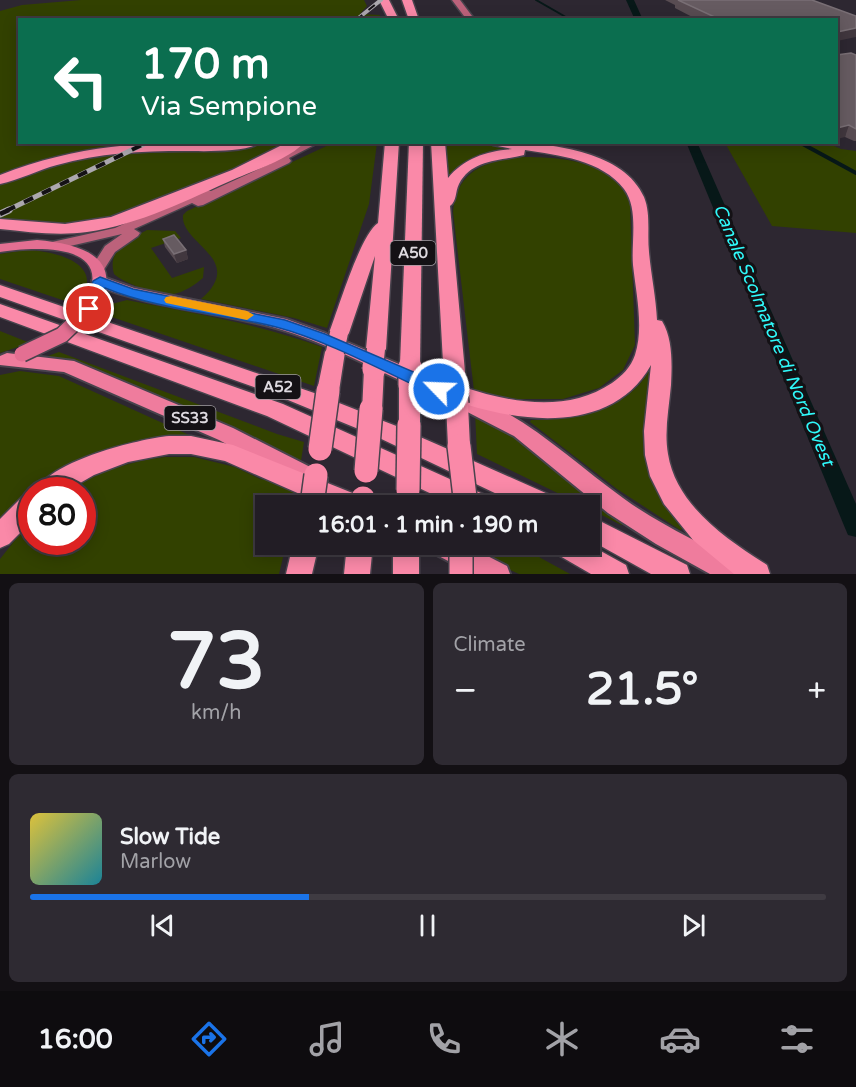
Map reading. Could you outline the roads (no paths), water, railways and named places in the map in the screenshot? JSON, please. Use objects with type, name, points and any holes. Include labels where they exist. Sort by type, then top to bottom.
[{"type":"highway","points":[[382,0],[383,18]]},
{"type":"highway","points":[[382,0],[393,18]]},
{"type":"highway","points":[[406,0],[413,18]]},
{"type":"highway","points":[[0,180],[56,161],[99,152],[146,147],[210,148],[240,144]]},
{"type":"highway","points":[[0,224],[52,229],[111,223],[142,213],[242,171],[295,144]]},
{"type":"highway","name":"A50","points":[[362,495],[392,144]]},
{"type":"highway","name":"A50","points":[[408,495],[409,425],[414,377],[416,144]]},
{"type":"highway","points":[[438,144],[456,393],[461,495]]},
{"type":"highway","points":[[99,274],[129,293],[280,323],[486,404],[523,410],[558,410],[597,401],[620,388],[642,363],[647,345],[646,296],[639,240],[640,206],[637,195],[622,178],[593,162],[563,153],[510,144]]},
{"type":"highway","points":[[445,231],[449,185],[467,166],[490,156],[512,152],[563,153]]},
{"type":"highway","points":[[314,492],[337,343],[365,258],[385,220]]},
{"type":"highway","name":"A52","points":[[0,291],[278,387],[381,429],[524,495]]},
{"type":"highway","points":[[646,296],[661,356],[663,375],[655,443],[659,468],[674,498],[698,529],[731,557],[757,574]]},
{"type":"highway","name":"A52","points":[[0,310],[275,410],[459,495]]},
{"type":"highway","name":"SS33","points":[[10,359],[67,366],[226,434],[344,495]]},
{"type":"highway","points":[[414,377],[513,426],[536,441],[616,506],[664,536],[734,574]]},
{"type":"highway","points":[[71,477],[88,467],[123,453],[159,446],[209,447],[252,461],[296,482],[334,495]]},
{"type":"highway","points":[[459,446],[465,495]]},
{"type":"highway","points":[[0,536],[18,518]]},
{"type":"highway","points":[[600,532],[676,574]]},
{"type":"highway","points":[[299,574],[303,555]]},
{"type":"highway","points":[[357,574],[359,555]]},
{"type":"highway","points":[[406,555],[406,574]]},
{"type":"highway","points":[[464,555],[498,574]]},
{"type":"highway","points":[[582,555],[616,574]]},
{"type":"main road","points":[[456,0],[470,18]]},
{"type":"main road","points":[[0,248],[31,243],[57,244],[119,231],[311,144]]},
{"type":"main road","points":[[99,274],[103,256],[125,237],[321,144]]},
{"type":"main road","points":[[190,199],[242,171]]},
{"type":"main road","points":[[57,244],[83,253],[99,274]]},
{"type":"main road","name":"SS33","points":[[10,359],[62,335],[89,309],[95,300],[99,274]]},
{"type":"waterway","points":[[536,0],[568,18]]},
{"type":"waterway","name":"Canale Scolmatore di Nord Ovest","points":[[630,0],[638,18]]},
{"type":"waterway","name":"Canale Scolmatore di Nord Ovest","points":[[692,144],[856,528]]},
{"type":"waterway","points":[[803,144],[856,173]]},
{"type":"railway","points":[[358,18],[381,0]]},
{"type":"railway","points":[[6,211],[144,144]]},
{"type":"railway","points":[[0,214],[9,210]]}]
